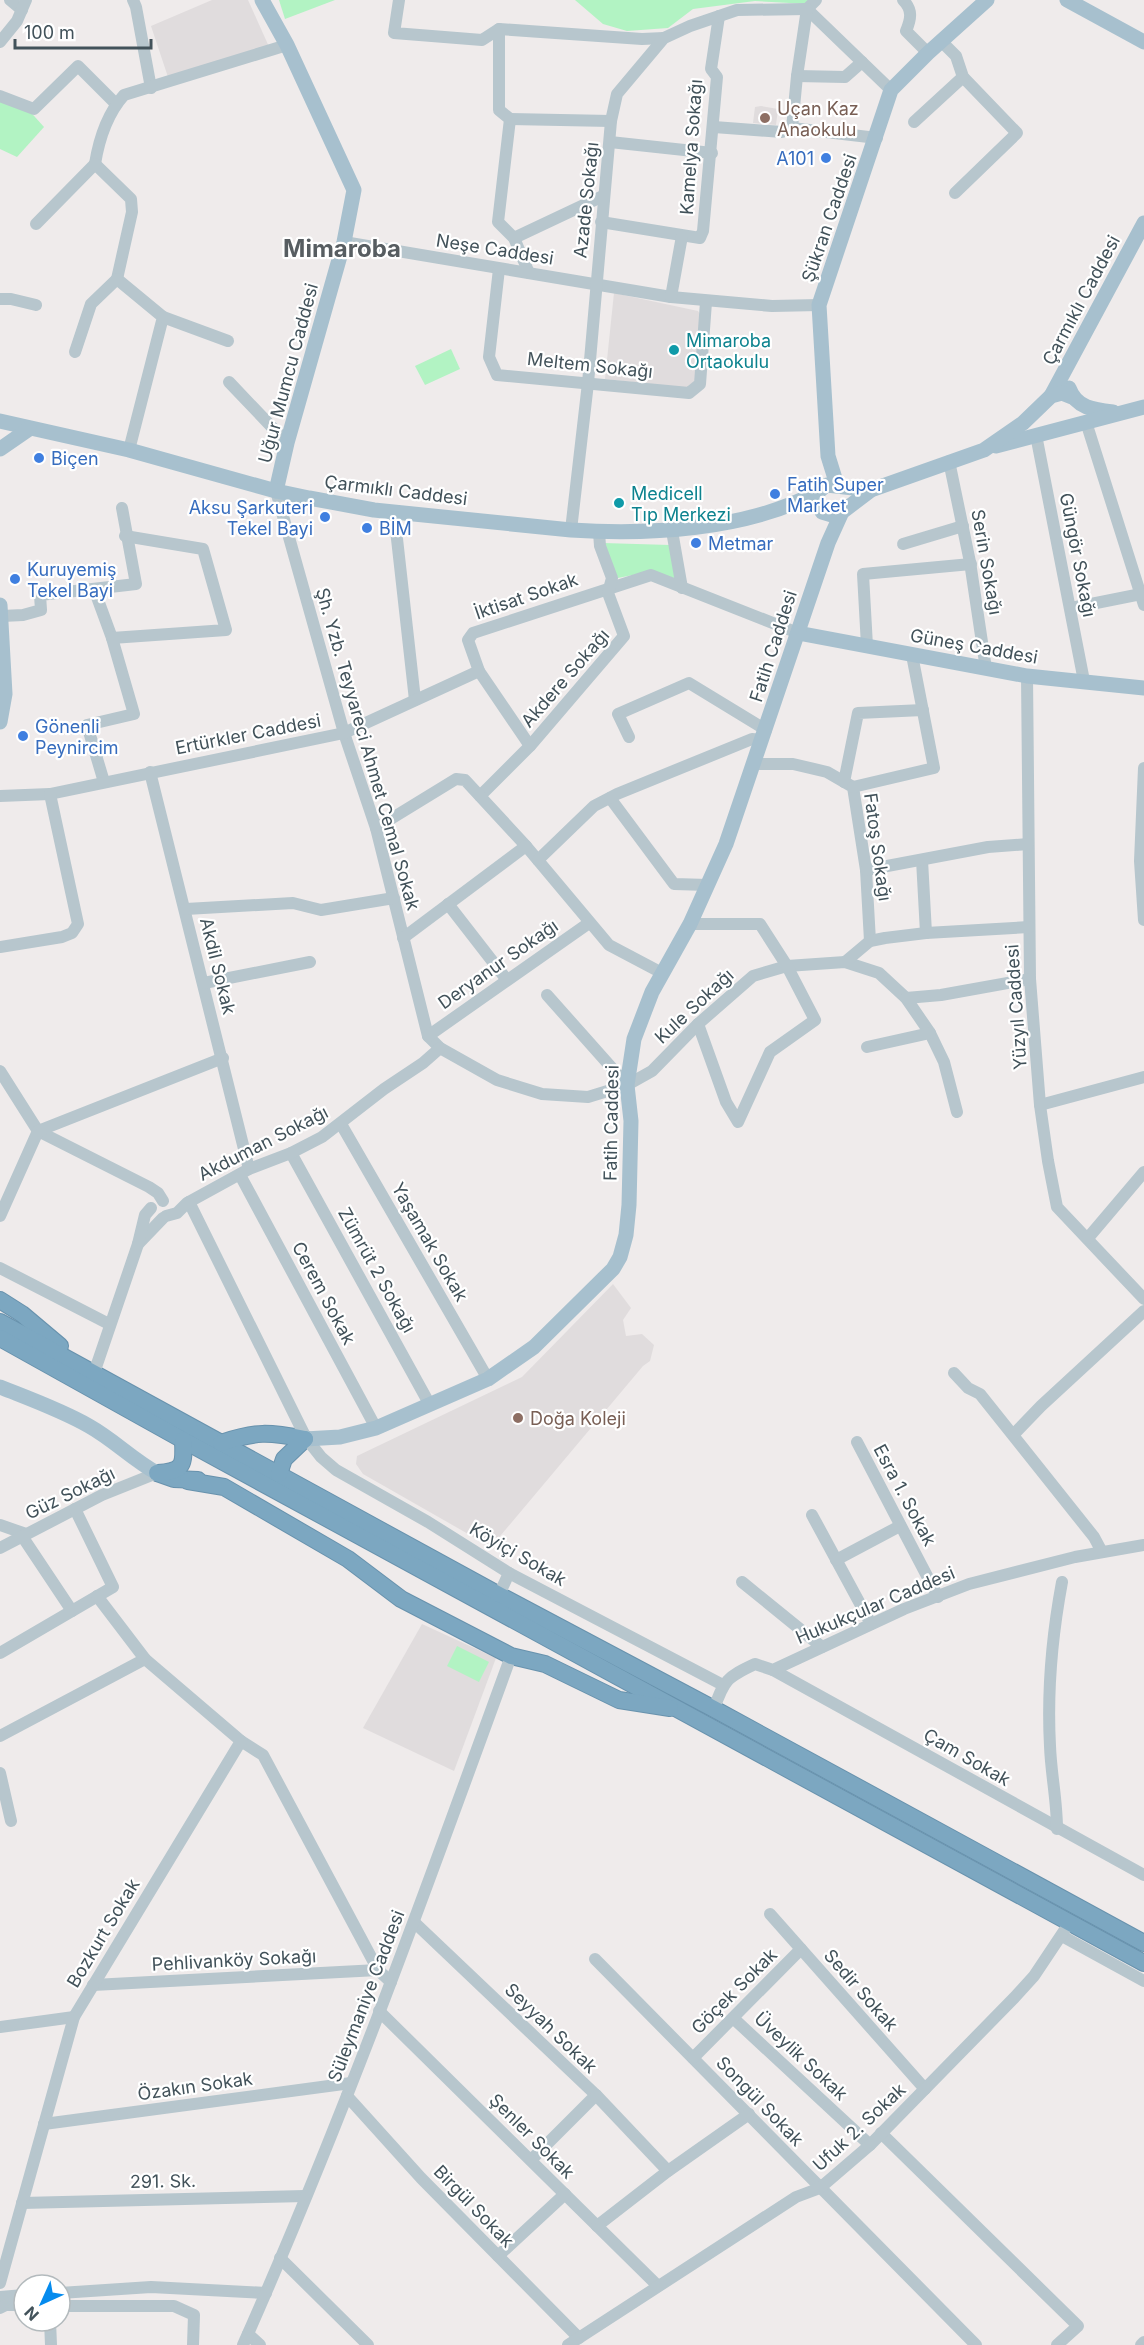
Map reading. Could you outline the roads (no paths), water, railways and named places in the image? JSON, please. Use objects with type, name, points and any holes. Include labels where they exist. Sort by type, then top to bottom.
[{"type":"highway","points":[[0,1300],[22,1314],[93,1373]]},
{"type":"highway","points":[[0,1322],[499,1595],[1144,1943]]},
{"type":"highway","points":[[0,1338],[183,1440],[683,1711],[1066,1929],[1144,1963]]},
{"type":"highway","points":[[221,1443],[247,1434],[269,1432],[305,1438]]},
{"type":"highway","points":[[279,1474],[284,1459],[305,1438]]},
{"type":"highway","points":[[158,1473],[174,1472],[179,1467],[184,1459],[183,1440]]},
{"type":"highway","points":[[189,1481],[242,1472]]},
{"type":"highway","points":[[158,1473],[224,1487],[276,1520],[348,1559],[401,1599],[511,1656],[545,1664],[619,1700],[683,1711]]},
{"type":"main road","name":"Uğur Mumcu Caddesi","points":[[262,0],[288,45],[354,190],[344,242],[287,443],[276,491]]},
{"type":"main road","name":"Şükran Caddesi","points":[[830,488],[819,305],[877,138],[891,90],[987,0]]},
{"type":"main road","points":[[1067,0],[1144,42]]},
{"type":"main road","name":"Çarmıklı Caddesi","points":[[871,490],[984,450],[1023,423],[1049,398],[1144,224]]},
{"type":"main road","points":[[1070,363],[1069,386],[1074,399],[1078,413],[1073,423],[1065,427],[1057,427],[1047,421],[1043,410],[1049,398],[1062,393],[1074,399],[1098,411],[1122,413]]},
{"type":"main road","points":[[984,450],[1144,407]]},
{"type":"main road","name":"Çarmıklı Caddesi","points":[[2,422],[129,450],[276,491],[394,512],[599,532],[672,531],[724,523],[784,506]]},
{"type":"main road","points":[[0,449],[29,429]]},
{"type":"main road","points":[[784,506],[830,488],[871,490]]},
{"type":"main road","points":[[828,543],[817,497],[830,488]]},
{"type":"main road","points":[[830,488],[848,497],[844,510]]},
{"type":"main road","points":[[784,506],[820,510],[832,515],[844,510],[871,490]]},
{"type":"main road","name":"Fatih Caddesi","points":[[305,1438],[340,1437],[376,1428],[488,1378],[534,1347],[613,1269],[620,1257],[629,1205],[631,1121],[627,1085],[634,1039],[642,1013],[690,924],[726,844],[828,543],[844,510]]},
{"type":"main road","points":[[0,722],[5,694],[1,610]]},
{"type":"main road","name":"Güneş Caddesi","points":[[798,633],[1028,676],[1144,688]]},
{"type":"main road","points":[[0,1387],[88,1425],[139,1463],[158,1473]]},
{"type":"street","points":[[0,42],[17,21],[24,5],[10,0]]},
{"type":"street","points":[[399,0],[394,33],[482,40],[500,29],[642,39],[664,38]]},
{"type":"street","points":[[903,0],[909,7],[911,19],[906,31],[928,53]]},
{"type":"street","points":[[137,2],[151,88]]},
{"type":"street","points":[[812,4],[862,62],[891,90]]},
{"type":"street","points":[[792,128],[797,76],[812,4]]},
{"type":"street","name":"Azade Sokağı","points":[[571,530],[588,383],[611,121],[618,94],[664,38],[690,26],[737,10],[812,4]]},
{"type":"street","name":"Kamelya Sokağı","points":[[670,297],[682,236],[700,238],[703,231],[712,153],[717,77],[711,69],[719,16]]},
{"type":"street","points":[[500,29],[499,110],[510,119],[611,121]]},
{"type":"street","points":[[941,41],[956,56],[963,77],[1017,133],[955,193]]},
{"type":"street","points":[[36,224],[95,164],[97,150],[116,104],[124,95],[288,45]]},
{"type":"street","points":[[797,76],[845,77],[862,62]]},
{"type":"street","points":[[0,96],[34,109],[78,66],[116,104]]},
{"type":"street","points":[[914,122],[963,77]]},
{"type":"street","points":[[510,119],[498,222],[514,238],[529,273]]},
{"type":"street","points":[[714,127],[782,132],[792,128],[877,138]]},
{"type":"street","points":[[610,142],[712,153]]},
{"type":"street","points":[[75,352],[91,304],[117,279],[132,212],[131,199],[95,164]]},
{"type":"street","points":[[514,238],[603,196]]},
{"type":"street","points":[[601,222],[682,236]]},
{"type":"street","name":"Neşe Caddesi","points":[[344,242],[706,302],[772,306],[819,305]]},
{"type":"street","name":"Meltem Sokağı","points":[[499,269],[489,357],[497,375],[690,393],[700,384],[706,302]]},
{"type":"street","points":[[117,279],[162,317],[228,341]]},
{"type":"street","points":[[0,299],[11,299],[36,305]]},
{"type":"street","points":[[129,450],[162,317]]},
{"type":"street","points":[[229,382],[287,443]]},
{"type":"street","points":[[1071,608],[1142,599],[1086,422]]},
{"type":"street","name":"Güngör Sokağı","points":[[1036,435],[1084,681]]},
{"type":"street","name":"Serin Sokağı","points":[[950,461],[971,564],[986,669]]},
{"type":"street","name":"Şh. Yzb. Teyyareci Ahmet Cemal Sokak","points":[[276,491],[344,733],[376,828],[428,1036]]},
{"type":"street","points":[[1,610],[23,615],[41,610],[40,595],[136,584],[122,508]]},
{"type":"street","points":[[394,512],[416,700]]},
{"type":"street","points":[[903,544],[963,526]]},
{"type":"street","points":[[672,531],[682,588]]},
{"type":"street","name":"Akdere Sokağı","points":[[480,796],[530,746],[624,636],[608,593],[612,578],[600,546],[599,532]]},
{"type":"street","points":[[112,638],[226,630],[203,549],[126,539]]},
{"type":"street","points":[[867,646],[863,574],[971,564]]},
{"type":"street","name":"İktisat Sokak","points":[[530,746],[479,671],[468,640],[473,633],[610,586],[651,575],[798,633]]},
{"type":"street","points":[[94,589],[112,638],[134,714],[87,725],[104,782]]},
{"type":"street","points":[[912,655],[923,710],[934,768],[848,785],[858,713],[923,710]]},
{"type":"street","name":"Ertürkler Caddesi","points":[[3,793],[50,794],[344,733],[479,671]]},
{"type":"street","name":"Yüzyıl Caddesi","points":[[1028,676],[1030,979],[1040,1105],[1057,1207],[1144,1299]]},
{"type":"street","points":[[629,737],[618,714],[689,683],[764,735]]},
{"type":"street","points":[[538,860],[594,806],[764,735]]},
{"type":"street","name":"Fatoş Sokağı","points":[[755,764],[793,764],[827,772],[848,785],[866,870],[870,941]]},
{"type":"street","points":[[1144,768],[1140,861],[1144,920]]},
{"type":"street","name":"Akdil Sokak","points":[[150,772],[223,1059],[244,1172]]},
{"type":"street","points":[[376,828],[456,779],[465,780],[526,846],[609,945],[662,973]]},
{"type":"street","points":[[0,946],[62,937],[72,933],[78,924],[50,794]]},
{"type":"street","points":[[610,798],[674,884],[708,885]]},
{"type":"street","points":[[866,870],[988,847],[1028,844]]},
{"type":"street","points":[[403,938],[526,846]]},
{"type":"street","points":[[922,860],[926,933]]},
{"type":"street","points":[[186,909],[293,903],[321,910],[394,898]]},
{"type":"street","points":[[447,904],[507,980]]},
{"type":"street","name":"Deryanur Sokağı","points":[[428,1036],[589,923]]},
{"type":"street","points":[[690,924],[760,924],[787,966],[815,1020],[770,1052],[738,1122],[726,1102],[698,1024]]},
{"type":"street","points":[[845,962],[870,941],[926,933],[1029,927]]},
{"type":"street","points":[[204,983],[310,962]]},
{"type":"street","name":"Kule Sokağı","points":[[440,1048],[497,1080],[542,1094],[588,1098],[627,1085],[652,1071],[698,1024],[753,976],[787,966],[845,962],[879,973],[906,998],[930,1033],[944,1062],[957,1112]]},
{"type":"street","points":[[906,998],[941,996],[1030,979]]},
{"type":"street","points":[[547,995],[627,1085]]},
{"type":"street","points":[[867,1047],[930,1033]]},
{"type":"street","points":[[428,1036],[440,1048]]},
{"type":"street","name":"Akduman Sokağı","points":[[138,1244],[165,1217],[182,1209],[188,1203],[244,1172],[291,1153],[322,1137],[440,1048]]},
{"type":"street","points":[[0,1216],[38,1131],[223,1059]]},
{"type":"street","points":[[0,1071],[38,1131],[136,1181],[158,1204]]},
{"type":"street","points":[[1040,1105],[1144,1077]]},
{"type":"street","name":"Yaşamak Sokak","points":[[341,1124],[488,1378]]},
{"type":"street","name":"Zümrüt 2 Sokağı","points":[[291,1153],[430,1405]]},
{"type":"street","name":"Cerem Sokak","points":[[244,1172],[376,1428]]},
{"type":"street","points":[[1088,1238],[1144,1172]]},
{"type":"street","name":"Akduman Sokağı","points":[[158,1204],[188,1203]]},
{"type":"street","name":"Köyiçi Sokak","points":[[188,1203],[305,1438],[321,1457],[336,1470],[428,1522],[509,1573],[723,1685]]},
{"type":"street","points":[[158,1204],[154,1217],[165,1217]]},
{"type":"street","points":[[93,1373],[138,1244],[145,1215],[158,1204]]},
{"type":"street","points":[[0,1268],[109,1324]]},
{"type":"street","points":[[1014,1434],[1144,1311]]},
{"type":"street","points":[[954,1372],[968,1388],[980,1394],[1014,1434],[1094,1537],[1102,1552]]},
{"type":"street","name":"Esra 1. Sokak","points":[[857,1442],[938,1597]]},
{"type":"street","name":"Güz Sokağı","points":[[0,1548],[102,1495],[158,1473]]},
{"type":"street","points":[[0,1653],[113,1587],[75,1509]]},
{"type":"street","points":[[812,1515],[871,1624]]},
{"type":"street","points":[[0,1525],[24,1535],[72,1611]]},
{"type":"street","points":[[836,1560],[900,1526]]},
{"type":"street","name":"Hukukçular Caddesi","points":[[723,1685],[736,1673],[755,1664],[773,1670],[871,1624],[969,1584],[1102,1552],[1144,1545]]},
{"type":"street","points":[[499,1595],[509,1573]]},
{"type":"street","points":[[742,1582],[822,1647]]},
{"type":"street","points":[[1057,1829],[1057,1798],[1050,1748],[1050,1671],[1062,1582]]},
{"type":"street","points":[[96,1596],[145,1659],[241,1741],[263,1755],[378,1970],[391,1982]]},
{"type":"street","name":"Süleymaniye Caddesi","points":[[246,2339],[347,2096],[415,1923],[511,1656]]},
{"type":"street","points":[[0,1736],[145,1659]]},
{"type":"street","name":"Çam Sokak","points":[[773,1670],[1057,1829],[1144,1875]]},
{"type":"street","points":[[714,1709],[723,1685]]},
{"type":"street","name":"Bozkurt Sokak","points":[[0,2283],[74,2018],[241,1741]]},
{"type":"street","points":[[0,1773],[11,1821]]},
{"type":"street","name":"Sedir Sokak","points":[[770,1914],[925,2089]]},
{"type":"street","name":"Seyyah Sokak","points":[[415,1923],[596,2095],[531,2160]]},
{"type":"street","points":[[1066,1929],[1144,1981]]},
{"type":"street","name":"Ufuk 2. Sokak","points":[[574,2342],[796,2198],[820,2188],[870,2145],[1034,1976],[1066,1929]]},
{"type":"street","name":"Göçek Sokak","points":[[693,2058],[801,1949]]},
{"type":"street","name":"Songül Sokak","points":[[596,1959],[976,2345]]},
{"type":"street","name":"Pehlivanköy Sokağı","points":[[93,1985],[378,1970]]},
{"type":"street","name":"Şenler Sokak","points":[[379,2012],[658,2286]]},
{"type":"street","points":[[0,2027],[74,2018]]},
{"type":"street","name":"Üveylik Sokak","points":[[733,2018],[870,2145]]},
{"type":"street","name":"Özakın Sokak","points":[[44,2124],[351,2083]]},
{"type":"street","points":[[596,2095],[668,2171]]},
{"type":"street","name":"Birgül Sokak","points":[[347,2096],[421,2178],[498,2256],[574,2342]]},
{"type":"street","points":[[597,2226],[668,2171],[749,2114]]},
{"type":"street","points":[[881,2133],[1078,2326],[1057,2345]]},
{"type":"street","points":[[498,2256],[565,2194]]},
{"type":"street","name":"291. Sk.","points":[[22,2203],[305,2196]]},
{"type":"street","points":[[280,2258],[368,2345]]},
{"type":"street","points":[[72,2292],[151,2288],[266,2293]]},
{"type":"street","points":[[72,2306],[174,2306],[194,2315],[193,2345]]},
{"type":"street","points":[[246,2339],[260,2345]]},
{"type":"street","points":[[1141,2345],[1144,2342]]},
{"type":"place","name":"Uçan Kaz Anaokulu","points":[[765,118]]},
{"type":"place","name":"A101","points":[[826,158]]},
{"type":"place","name":"Mimaroba Ortaokulu","points":[[674,350]]},
{"type":"place","name":"Biçen","points":[[39,458]]},
{"type":"place","name":"Fatih Super Market","points":[[775,494]]},
{"type":"place","name":"Medicell Tıp Merkezi","points":[[619,503]]},
{"type":"place","name":"Aksu Şarkuteri Tekel Bayi","points":[[325,517]]},
{"type":"place","name":"BİM","points":[[367,528]]},
{"type":"place","name":"Metmar","points":[[696,543]]},
{"type":"place","name":"Kuruyemiş Tekel Bayi","points":[[15,579]]},
{"type":"place","name":"Gönenli Peynircim","points":[[23,736]]},
{"type":"place","name":"Doğa Koleji","points":[[518,1418]]},
{"type":"district","name":"Mimaroba","points":[[342,248]]}]
